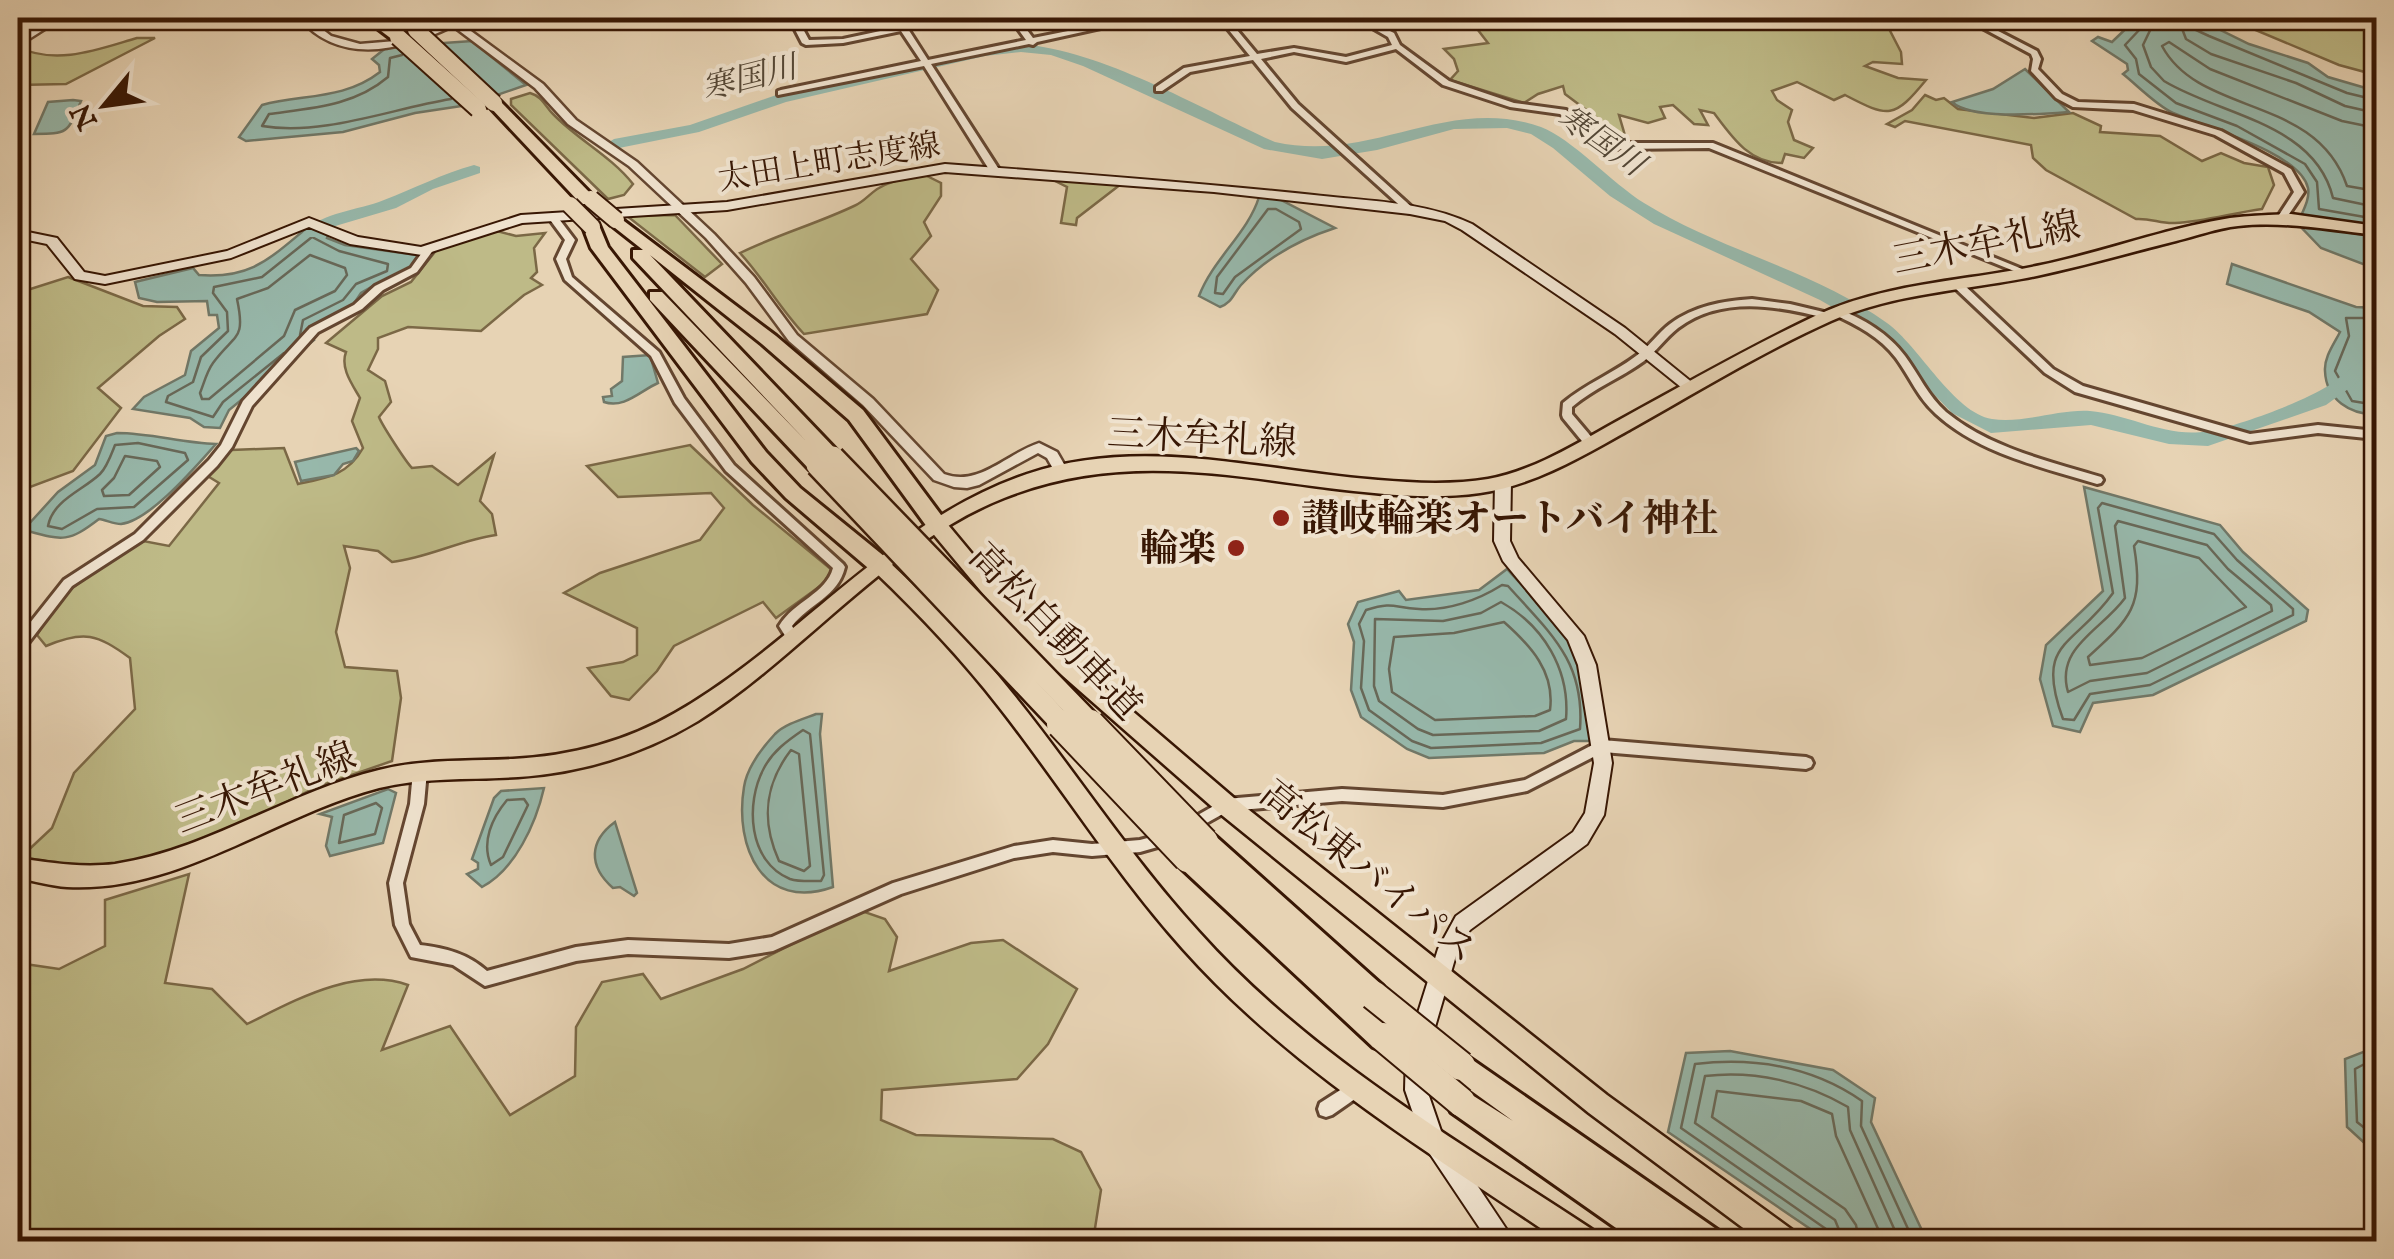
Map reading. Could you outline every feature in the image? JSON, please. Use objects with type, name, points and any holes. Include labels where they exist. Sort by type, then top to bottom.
[{"type":"highway","name":"高松自動車道","points":[[370,18],[486,106],[563,175],[583,201]]},
{"type":"highway","name":"高松自動車道","points":[[398,18],[416,30],[486,106],[606,223],[825,461],[1196,850],[1384,1037],[1461,1102],[1663,1242]]},
{"type":"highway","points":[[583,201],[606,223],[769,340],[856,415],[882,445],[937,525]]},
{"type":"highway","points":[[606,223],[600,248],[759,457],[793,494],[882,567]]},
{"type":"highway","name":"高松自動車道","points":[[1196,850],[1461,1066],[1708,1242]]},
{"type":"main road","name":"太田上町志度線","points":[[18,234],[52,241],[80,276],[104,280],[231,254],[287,228],[321,225],[355,240],[397,249],[429,249],[506,222],[767,200],[929,168],[1214,188],[1410,210],[1448,218],[1467,227],[1649,352],[1692,388]]},
{"type":"main road","name":"三木牟礼線","points":[[18,868],[61,877],[92,877],[209,849],[344,789],[420,771],[566,763],[631,746],[710,702],[937,525],[1002,490],[1061,472],[1136,461],[1428,489],[1503,482],[1525,476],[1590,443],[1839,311],[2028,272],[2232,222],[2286,218],[2376,231]]},
{"type":"main road","points":[[1502,1242],[1432,1137],[1416,1090],[1417,1052],[1439,976],[1462,923],[1580,838],[1594,815],[1601,790],[1602,746],[1587,665],[1574,636],[1510,561],[1502,541],[1503,482]]},
{"type":"main road","name":"高松東バイパス","points":[[937,525],[1006,608],[1054,656],[1226,806],[1598,1104],[1784,1242]]},
{"type":"main road","points":[[882,567],[978,666],[1192,942],[1312,1054],[1586,1242]]},
{"type":"street","points":[[18,43],[57,18]]},
{"type":"street","points":[[305,18],[329,38],[357,45],[397,41],[457,20],[539,86],[572,122],[633,164],[731,257],[794,338],[868,402],[940,477],[953,485],[972,485],[1023,452],[1039,448],[1052,455],[1061,472]]},
{"type":"street","points":[[793,18],[806,42],[843,41],[904,28]]},
{"type":"street","points":[[897,18],[995,170]]},
{"type":"street","points":[[1014,18],[1033,43]]},
{"type":"street","points":[[781,93],[1142,18]]},
{"type":"street","points":[[1223,18],[1295,106],[1410,210]]},
{"type":"street","points":[[1358,18],[1392,35],[1398,46],[1446,82],[1513,105],[1563,112],[1603,142],[1620,146],[1710,145],[2028,272]]},
{"type":"street","points":[[1968,18],[2034,54],[2034,69],[2058,96],[2076,105],[2134,108],[2190,121],[2241,143],[2288,171],[2299,192],[2286,218]]},
{"type":"street","points":[[1160,89],[1187,70],[1294,50],[1346,60],[1398,46]]},
{"type":"street","points":[[553,217],[570,240],[561,258],[568,278],[644,342],[721,458],[839,567],[834,584],[789,617],[785,626],[793,638]]},
{"type":"street","points":[[18,647],[68,584],[139,537],[214,463],[247,404],[314,330],[414,270],[429,249]]},
{"type":"street","points":[[1959,286],[2049,370],[2079,389],[2250,438],[2318,429],[2376,435]]},
{"type":"street","points":[[1590,443],[1567,416],[1566,406],[1649,352],[1674,326],[1736,301],[1784,304],[1839,311],[1885,341],[1939,411],[1966,433],[1998,448],[2096,480]]},
{"type":"street","points":[[420,771],[417,804],[396,884],[402,925],[416,952],[452,955],[472,964],[485,979],[576,954],[628,947],[730,951],[773,944],[898,888],[961,866],[1036,847],[1116,847],[1170,838],[1226,806],[1342,795],[1443,801],[1526,785],[1602,746],[1806,763]]},
{"type":"street","points":[[1326,1108],[1358,1086]]},
{"type":"shaded area","points":[[1484,18],[1763,18],[1787,27],[1802,21],[1887,25],[1901,52],[1902,64],[1873,62],[1865,66],[1898,78],[1926,80],[1906,102],[1890,111],[1872,108],[1845,95],[1834,100],[1797,82],[1772,91],[1777,100],[1792,110],[1788,122],[1794,140],[1813,148],[1804,158],[1785,154],[1782,163],[1751,154],[1714,113],[1700,110],[1708,125],[1694,124],[1673,105],[1660,107],[1665,118],[1648,123],[1619,115],[1626,139],[1616,142],[1606,139],[1597,118],[1565,94],[1563,86],[1524,103],[1450,80],[1458,71],[1454,59],[1444,49],[1488,43],[1478,30]]},
{"type":"shaded area","points":[[2227,18],[2376,18],[2376,75],[2339,65]]},
{"type":"shaded area","points":[[137,38],[155,38],[66,84],[18,85],[18,47],[33,53],[63,55]]},
{"type":"shaded area","points":[[530,93],[624,174],[633,184],[624,195],[608,199],[511,105],[511,99]]},
{"type":"shaded area","points":[[1925,95],[1936,100],[1944,98],[1958,109],[2034,118],[2073,113],[2101,126],[2100,132],[2160,136],[2202,161],[2221,153],[2244,163],[2268,167],[2274,185],[2262,209],[2186,222],[2136,219],[2046,170],[2033,158],[2031,145],[1905,121],[1895,127],[1887,124],[1912,110]]},
{"type":"shaded area","points":[[923,174],[941,183],[941,196],[924,222],[931,236],[911,259],[938,290],[927,314],[804,334],[740,253],[854,206],[889,183]]},
{"type":"shaded area","points":[[1053,180],[1121,184],[1077,218],[1076,225],[1061,223],[1067,187]]},
{"type":"shaded area","points":[[675,215],[722,264],[705,277],[627,216]]},
{"type":"shaded area","points":[[493,230],[516,236],[545,233],[534,248],[537,272],[531,278],[542,285],[481,331],[408,327],[378,338],[378,349],[368,370],[385,381],[391,402],[379,417],[412,468],[432,466],[458,485],[494,455],[480,501],[492,514],[496,535],[392,562],[378,551],[344,546],[350,568],[336,632],[345,667],[397,671],[401,698],[392,761],[317,787],[169,854],[94,869],[21,857],[52,828],[74,773],[135,709],[130,658],[99,639],[81,636],[46,646],[37,635],[60,597],[138,540],[169,546],[219,483],[206,475],[231,450],[284,448],[298,484],[327,477],[351,464],[363,448],[352,421],[360,398],[346,370],[346,352],[326,343],[382,296],[411,282],[438,248]]},
{"type":"shaded area","points":[[68,277],[143,306],[177,307],[185,319],[98,388],[121,408],[73,471],[19,491],[22,520],[18,522],[18,293]]},
{"type":"shaded area","points":[[690,445],[753,505],[832,570],[823,584],[776,618],[763,602],[674,646],[629,700],[611,696],[588,668],[623,662],[637,655],[637,628],[564,593],[600,573],[700,540],[724,508],[711,493],[618,497],[587,466]]},
{"type":"shaded area","points":[[189,874],[165,983],[212,989],[247,1024],[304,997],[346,983],[388,980],[408,985],[382,1050],[450,1026],[510,1115],[575,1076],[576,1027],[602,982],[643,974],[661,999],[743,969],[859,910],[885,919],[897,937],[889,971],[971,943],[1003,940],[1077,989],[1048,1044],[1017,1079],[882,1090],[881,1120],[916,1135],[1053,1139],[1081,1152],[1101,1190],[1093,1241],[18,1241],[18,963],[59,969],[105,946],[105,900]]},
{"type":"water","points":[[2137,18],[2196,18],[2249,44],[2308,63],[2328,77],[2376,91],[2376,229],[2300,218],[2308,188],[2288,163],[2249,142],[2173,113],[2123,74],[2128,70],[2127,64],[2092,41],[2098,37],[2112,42]]},
{"type":"water","points":[[472,41],[526,85],[468,105],[415,113],[343,132],[246,141],[239,137],[262,105],[338,92],[366,81],[380,72],[372,59],[387,47]]},
{"type":"water","points":[[2025,69],[2069,112],[1990,114],[1961,108],[1952,102],[1993,89]]},
{"type":"water","points":[[81,101],[65,130],[34,134],[48,102]]},
{"type":"water","points":[[1259,197],[1279,199],[1335,228],[1273,258],[1220,307],[1199,296]]},
{"type":"water","points":[[2298,224],[2376,237],[2376,269],[2321,248]]},
{"type":"water","points":[[308,227],[329,232],[327,238],[345,245],[424,256],[405,275],[375,285],[361,293],[351,308],[307,329],[314,340],[229,410],[220,428],[204,427],[190,418],[133,409],[144,397],[185,375],[191,351],[219,328],[217,315],[209,315],[207,301],[157,302],[139,298],[135,282],[193,268],[199,275],[247,270],[271,257]]},
{"type":"water","points":[[2232,264],[2356,307],[2376,308],[2376,414],[2358,412],[2342,404],[2326,381],[2325,366],[2340,332],[2309,312],[2227,284]]},
{"type":"water","points":[[650,355],[658,383],[625,401],[604,402],[603,397],[612,396],[611,389],[622,381],[623,357]]},
{"type":"water","points":[[117,433],[216,444],[172,491],[133,521],[121,524],[99,519],[65,537],[28,531],[27,526],[58,492],[95,465],[106,436]]},
{"type":"water","points":[[356,448],[359,451],[353,461],[343,464],[334,475],[301,481],[295,462]]},
{"type":"water","points":[[2084,487],[2220,525],[2243,552],[2308,610],[2306,621],[2153,695],[2093,703],[2080,732],[2053,726],[2040,679],[2046,645],[2103,591]]},
{"type":"water","points":[[1507,569],[1567,634],[1584,666],[1594,741],[1574,741],[1544,753],[1429,758],[1407,749],[1361,717],[1351,690],[1354,642],[1348,624],[1358,602],[1399,591],[1406,600],[1479,590]]},
{"type":"water","points":[[822,714],[820,734],[833,887],[809,892],[788,890],[771,882],[749,852],[742,810],[744,787],[752,765],[775,734]]},
{"type":"water","points":[[544,788],[536,816],[514,857],[482,887],[467,874],[478,869],[478,863],[472,859],[494,798],[501,791]]},
{"type":"water","points":[[388,789],[396,793],[383,843],[330,856],[326,846],[332,817],[320,814]]},
{"type":"water","points":[[615,822],[637,893],[634,896],[620,887],[613,888],[596,862],[596,845]]},
{"type":"water","points":[[2376,1047],[2376,1146],[2370,1148],[2347,1127],[2345,1059]]},
{"type":"water","points":[[1730,1051],[1833,1070],[1875,1098],[1871,1122],[1927,1241],[1828,1241],[1668,1132],[1686,1053]]},
{"type":"waterway","name":"寒国川","points":[[614,144],[693,129],[782,98],[985,52],[1021,48],[1053,51],[1088,63],[1270,146],[1296,152],[1350,151],[1480,121],[1537,131],[1559,144],[1615,192],[1660,220],[1826,296],[1879,326],[1958,409],[1991,426],[2091,418],[2169,437],[2208,439],[2319,400],[2362,373],[2376,357]]},
{"type":"waterway","name":"寒国川","points":[[312,233],[326,223],[390,204],[427,185],[474,170]]},
{"type":"place","name":"讃岐輪楽オートバイ神社","points":[[1281,518]]},
{"type":"place","name":"輪楽","points":[[1236,548]]}]
